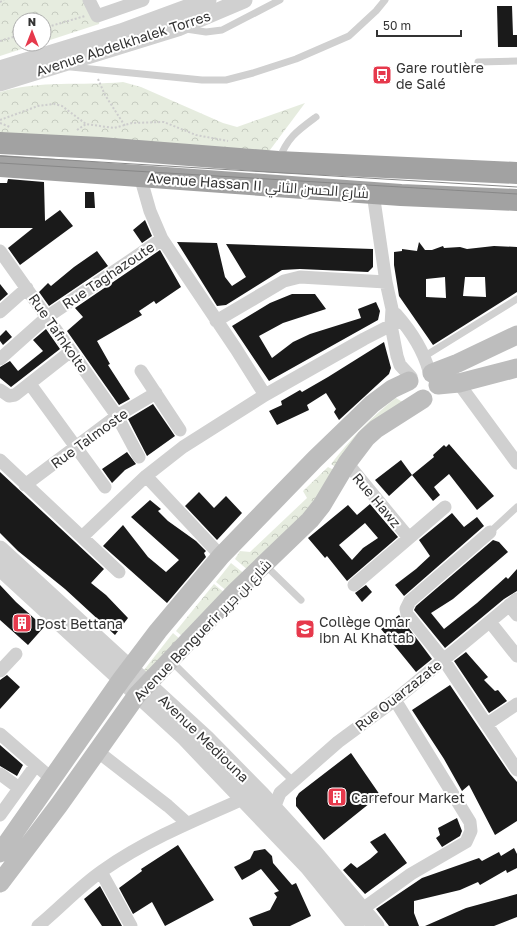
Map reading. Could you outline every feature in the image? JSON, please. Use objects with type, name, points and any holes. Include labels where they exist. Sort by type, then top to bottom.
[{"type":"highway","name":"Avenue Hassan II شارع الحسن الثاني","points":[[0,143],[100,148],[278,162],[517,173]]},
{"type":"highway","name":"Avenue Hassan II شارع الحسن الثاني","points":[[0,166],[373,193],[517,200]]},
{"type":"main road","points":[[434,370],[435,393],[424,399],[413,395],[410,388],[410,379],[417,372],[434,370],[517,335]]},
{"type":"main road","points":[[434,370],[459,383],[517,368]]},
{"type":"main road","name":"Avenue Benguerir شارع بن جرير","points":[[0,853],[126,674],[221,556],[315,459],[372,404],[392,389],[410,379]]},
{"type":"main road","name":"Avenue Benguerir شارع بن جرير","points":[[0,883],[143,690],[236,591],[314,515],[322,505],[346,463],[366,438],[376,429],[424,399]]},
{"type":"street","points":[[89,0],[98,16],[143,0]]},
{"type":"street","name":"Avenue Abdelkhalek Torres","points":[[0,83],[121,32],[208,0]]},
{"type":"street","name":"Avenue Abdelkhalek Torres","points":[[0,69],[52,60],[178,28],[244,0]]},
{"type":"street","points":[[140,176],[150,211],[162,239],[216,321],[236,348],[265,395]]},
{"type":"street","points":[[373,193],[386,282],[396,322],[400,365],[410,379]]},
{"type":"street","name":"Rue Taghazoute","points":[[0,359],[47,317],[162,239]]},
{"type":"street","name":"Rue Tafnkolte","points":[[0,251],[117,416],[140,457]]},
{"type":"street","points":[[216,321],[291,278],[300,277],[386,282]]},
{"type":"street","points":[[0,312],[27,288]]},
{"type":"street","points":[[396,322],[417,341],[434,370]]},
{"type":"street","points":[[82,537],[146,476],[183,447],[265,395],[396,322]]},
{"type":"street","points":[[0,390],[9,396],[15,395],[70,351]]},
{"type":"street","points":[[141,371],[180,430]]},
{"type":"street","points":[[459,383],[517,463]]},
{"type":"street","points":[[30,384],[105,487]]},
{"type":"street","name":"Rue Talmoste","points":[[25,485],[117,416],[156,393]]},
{"type":"street","points":[[0,460],[119,572]]},
{"type":"street","name":"Rue Hawz","points":[[346,463],[408,538],[445,507]]},
{"type":"street","points":[[146,476],[221,556]]},
{"type":"street","points":[[490,532],[408,604],[407,614],[443,659],[515,763]]},
{"type":"street","points":[[354,585],[408,538]]},
{"type":"street","name":"Avenue Mediouna","points":[[2,559],[143,690],[184,737],[252,799],[272,806],[308,867],[366,922]]},
{"type":"street","name":"Rue Ouarzazate","points":[[272,806],[293,781],[338,742],[395,700],[443,659],[490,622],[514,606]]},
{"type":"street","points":[[490,622],[517,656]]},
{"type":"street","points":[[0,671],[16,654]]},
{"type":"street","points":[[366,922],[411,874],[466,842],[472,831],[470,822],[395,700]]},
{"type":"street","points":[[487,724],[517,704]]},
{"type":"street","points":[[0,734],[52,779]]},
{"type":"street","points":[[97,751],[168,806],[187,823]]},
{"type":"street","points":[[0,815],[36,765]]},
{"type":"street","points":[[0,774],[19,788]]},
{"type":"street","points":[[38,926],[101,872],[129,853],[187,823],[252,799],[272,806]]},
{"type":"street","points":[[101,872],[131,926]]},
{"type":"lane","points":[[178,28],[206,32],[222,30],[280,0]]},
{"type":"lane","points":[[52,60],[97,70],[202,80],[226,80],[296,59],[349,36],[385,0]]},
{"type":"lane","points":[[478,62],[517,61]]},
{"type":"lane","points":[[278,162],[291,135],[316,117]]},
{"type":"lane","points":[[434,370],[517,299]]},
{"type":"lane","points":[[490,532],[517,507]]},
{"type":"lane","points":[[264,564],[301,600]]},
{"type":"lane","points":[[171,660],[293,781]]},
{"type":"path","points":[[0,2],[4,0]]},
{"type":"path","points":[[52,26],[95,13]]},
{"type":"path","points":[[0,40],[12,37]]},
{"type":"path","points":[[97,70],[98,82],[125,126]]},
{"type":"path","points":[[0,120],[38,106],[54,104],[62,106],[86,124],[114,128],[132,123],[164,122],[196,135],[231,141]]},
{"type":"green space","points":[[0,0],[93,0],[100,16],[99,24],[52,39],[52,12],[12,12],[12,52],[0,56]]},
{"type":"green space","points":[[123,82],[141,87],[223,123],[237,127],[305,103],[264,158],[0,140],[0,92],[30,86]]},
{"type":"green space","points":[[396,398],[404,403],[340,470],[331,464],[362,429]]},
{"type":"green space","points":[[328,467],[338,472],[330,488],[249,571],[235,559],[240,551],[250,552],[307,498],[303,491]]},
{"type":"green space","points":[[231,563],[246,575],[228,592],[216,582]]},
{"type":"green space","points":[[214,584],[226,594],[183,637],[176,631]]},
{"type":"green space","points":[[173,633],[181,640],[148,678],[144,670]]},
{"type":"building","points":[[497,6],[512,6],[513,35],[517,35],[517,47],[498,47]]},
{"type":"building","points":[[8,179],[44,182],[45,221],[60,210],[73,226],[20,265],[8,248],[33,228],[0,228],[0,183],[7,183]]},
{"type":"building","points":[[85,192],[94,192],[95,208],[85,208]]},
{"type":"building","points":[[145,220],[152,236],[142,243],[133,230]]},
{"type":"building","points":[[177,242],[217,243],[225,277],[232,286],[246,277],[226,244],[373,249],[373,267],[368,272],[300,269],[282,270],[226,305],[217,306]]},
{"type":"building","points":[[419,242],[425,250],[432,250],[443,246],[444,248],[460,247],[467,249],[494,246],[517,247],[517,292],[433,345],[399,296],[394,265],[394,252],[402,251],[402,249],[417,251]],"holes":[[[445,277],[446,298],[426,297],[426,279]],[[465,277],[485,277],[486,297],[463,296]]]},
{"type":"building","points":[[160,250],[181,287],[156,304],[154,301],[139,311],[142,315],[97,341],[110,364],[108,365],[130,399],[119,405],[67,331],[83,317],[75,308]]},
{"type":"building","points":[[97,251],[108,266],[49,306],[39,292],[48,283],[51,286]]},
{"type":"building","points":[[0,284],[8,294],[0,301]]},
{"type":"building","points":[[292,294],[315,294],[326,309],[283,323],[259,336],[272,358],[293,342],[310,334],[361,318],[358,309],[376,302],[380,311],[378,320],[269,381],[232,326],[270,303]]},
{"type":"building","points":[[46,329],[60,349],[11,387],[0,378],[0,367],[10,361],[18,371],[43,351],[33,340]]},
{"type":"building","points":[[6,330],[12,337],[3,345],[0,341],[0,336]]},
{"type":"building","points":[[384,342],[391,368],[389,374],[339,420],[334,412],[336,409],[326,393],[307,405],[309,410],[277,425],[269,411],[282,405],[281,401],[300,390],[302,392]]},
{"type":"building","points":[[153,404],[175,436],[147,456],[128,419]]},
{"type":"building","points":[[449,444],[494,496],[477,510],[449,474],[434,487],[440,495],[433,501],[412,475],[434,457],[433,455],[444,445],[446,447]]},
{"type":"building","points":[[127,452],[136,464],[125,470],[112,483],[102,469]]},
{"type":"building","points":[[401,460],[412,475],[389,496],[375,480]]},
{"type":"building","points":[[0,472],[104,569],[91,583],[106,595],[128,618],[115,635],[65,589],[18,551],[0,533]]},
{"type":"building","points":[[199,492],[214,508],[226,496],[242,513],[217,540],[185,506]]},
{"type":"building","points":[[150,500],[161,509],[158,511],[168,521],[196,541],[206,551],[204,553],[206,557],[167,603],[103,546],[123,525],[148,557],[166,572],[179,560],[131,517]]},
{"type":"building","points":[[370,504],[398,537],[347,581],[327,556],[325,558],[308,538],[348,505],[357,515]],"holes":[[[365,523],[378,538],[363,548],[352,560],[339,545]]]},
{"type":"building","points":[[452,513],[464,527],[477,517],[484,526],[404,596],[395,585],[430,556],[419,540]]},
{"type":"building","points":[[493,540],[499,542],[508,552],[453,599],[431,613],[444,629],[477,603],[506,577],[508,579],[517,569],[517,591],[504,599],[445,648],[414,610],[416,606]]},
{"type":"building","points":[[0,585],[16,602],[44,627],[28,645],[0,620]]},
{"type":"building","points":[[366,585],[372,592],[362,602],[355,593]]},
{"type":"building","points":[[399,615],[432,659],[416,672],[381,629]]},
{"type":"building","points":[[466,652],[488,677],[484,680],[495,691],[498,690],[507,701],[489,713],[454,661]]},
{"type":"building","points":[[7,675],[20,687],[0,709],[0,680]]},
{"type":"building","points":[[450,685],[510,774],[517,782],[517,821],[495,835],[469,785],[462,791],[444,759],[412,710]]},
{"type":"building","points":[[0,745],[23,765],[17,776],[0,766]]},
{"type":"building","name":"Carrefour Market","points":[[351,753],[380,795],[324,840],[296,806],[296,798],[299,793]]},
{"type":"building","points":[[457,818],[462,831],[460,836],[442,847],[436,838],[440,835],[438,828]]},
{"type":"building","points":[[385,833],[407,863],[365,894],[343,870],[351,863],[357,868],[378,852],[370,842]]},
{"type":"building","points":[[178,845],[214,900],[165,926],[152,902],[133,914],[119,888],[142,871],[141,869]]},
{"type":"building","points":[[514,848],[517,854],[517,868],[507,873],[506,870],[480,885],[478,882],[460,890],[414,901],[414,913],[419,926],[389,926],[376,909],[422,878],[479,858],[482,861],[499,852],[501,856]]},
{"type":"building","points":[[265,849],[272,856],[273,863],[292,885],[296,883],[311,916],[290,926],[253,926],[249,918],[270,910],[277,897],[274,893],[279,891],[261,869],[242,880],[234,867],[250,859],[254,851]]},
{"type":"building","points":[[100,886],[122,926],[102,926],[84,899]]},
{"type":"building","points":[[517,894],[517,917],[494,926],[425,926],[466,908]]},
{"type":"tram line","points":[[0,156],[517,187]]},
{"type":"tram line","points":[[0,163],[517,194]]},
{"type":"place","name":"Gare routière de Salé","points":[[382,75]]},
{"type":"place","name":"Post Bettana","points":[[22,623]]},
{"type":"place","name":"Collège Omar ibn Al Khattab","points":[[305,629]]},
{"type":"place","name":"Carrefour Market","points":[[337,797]]}]
